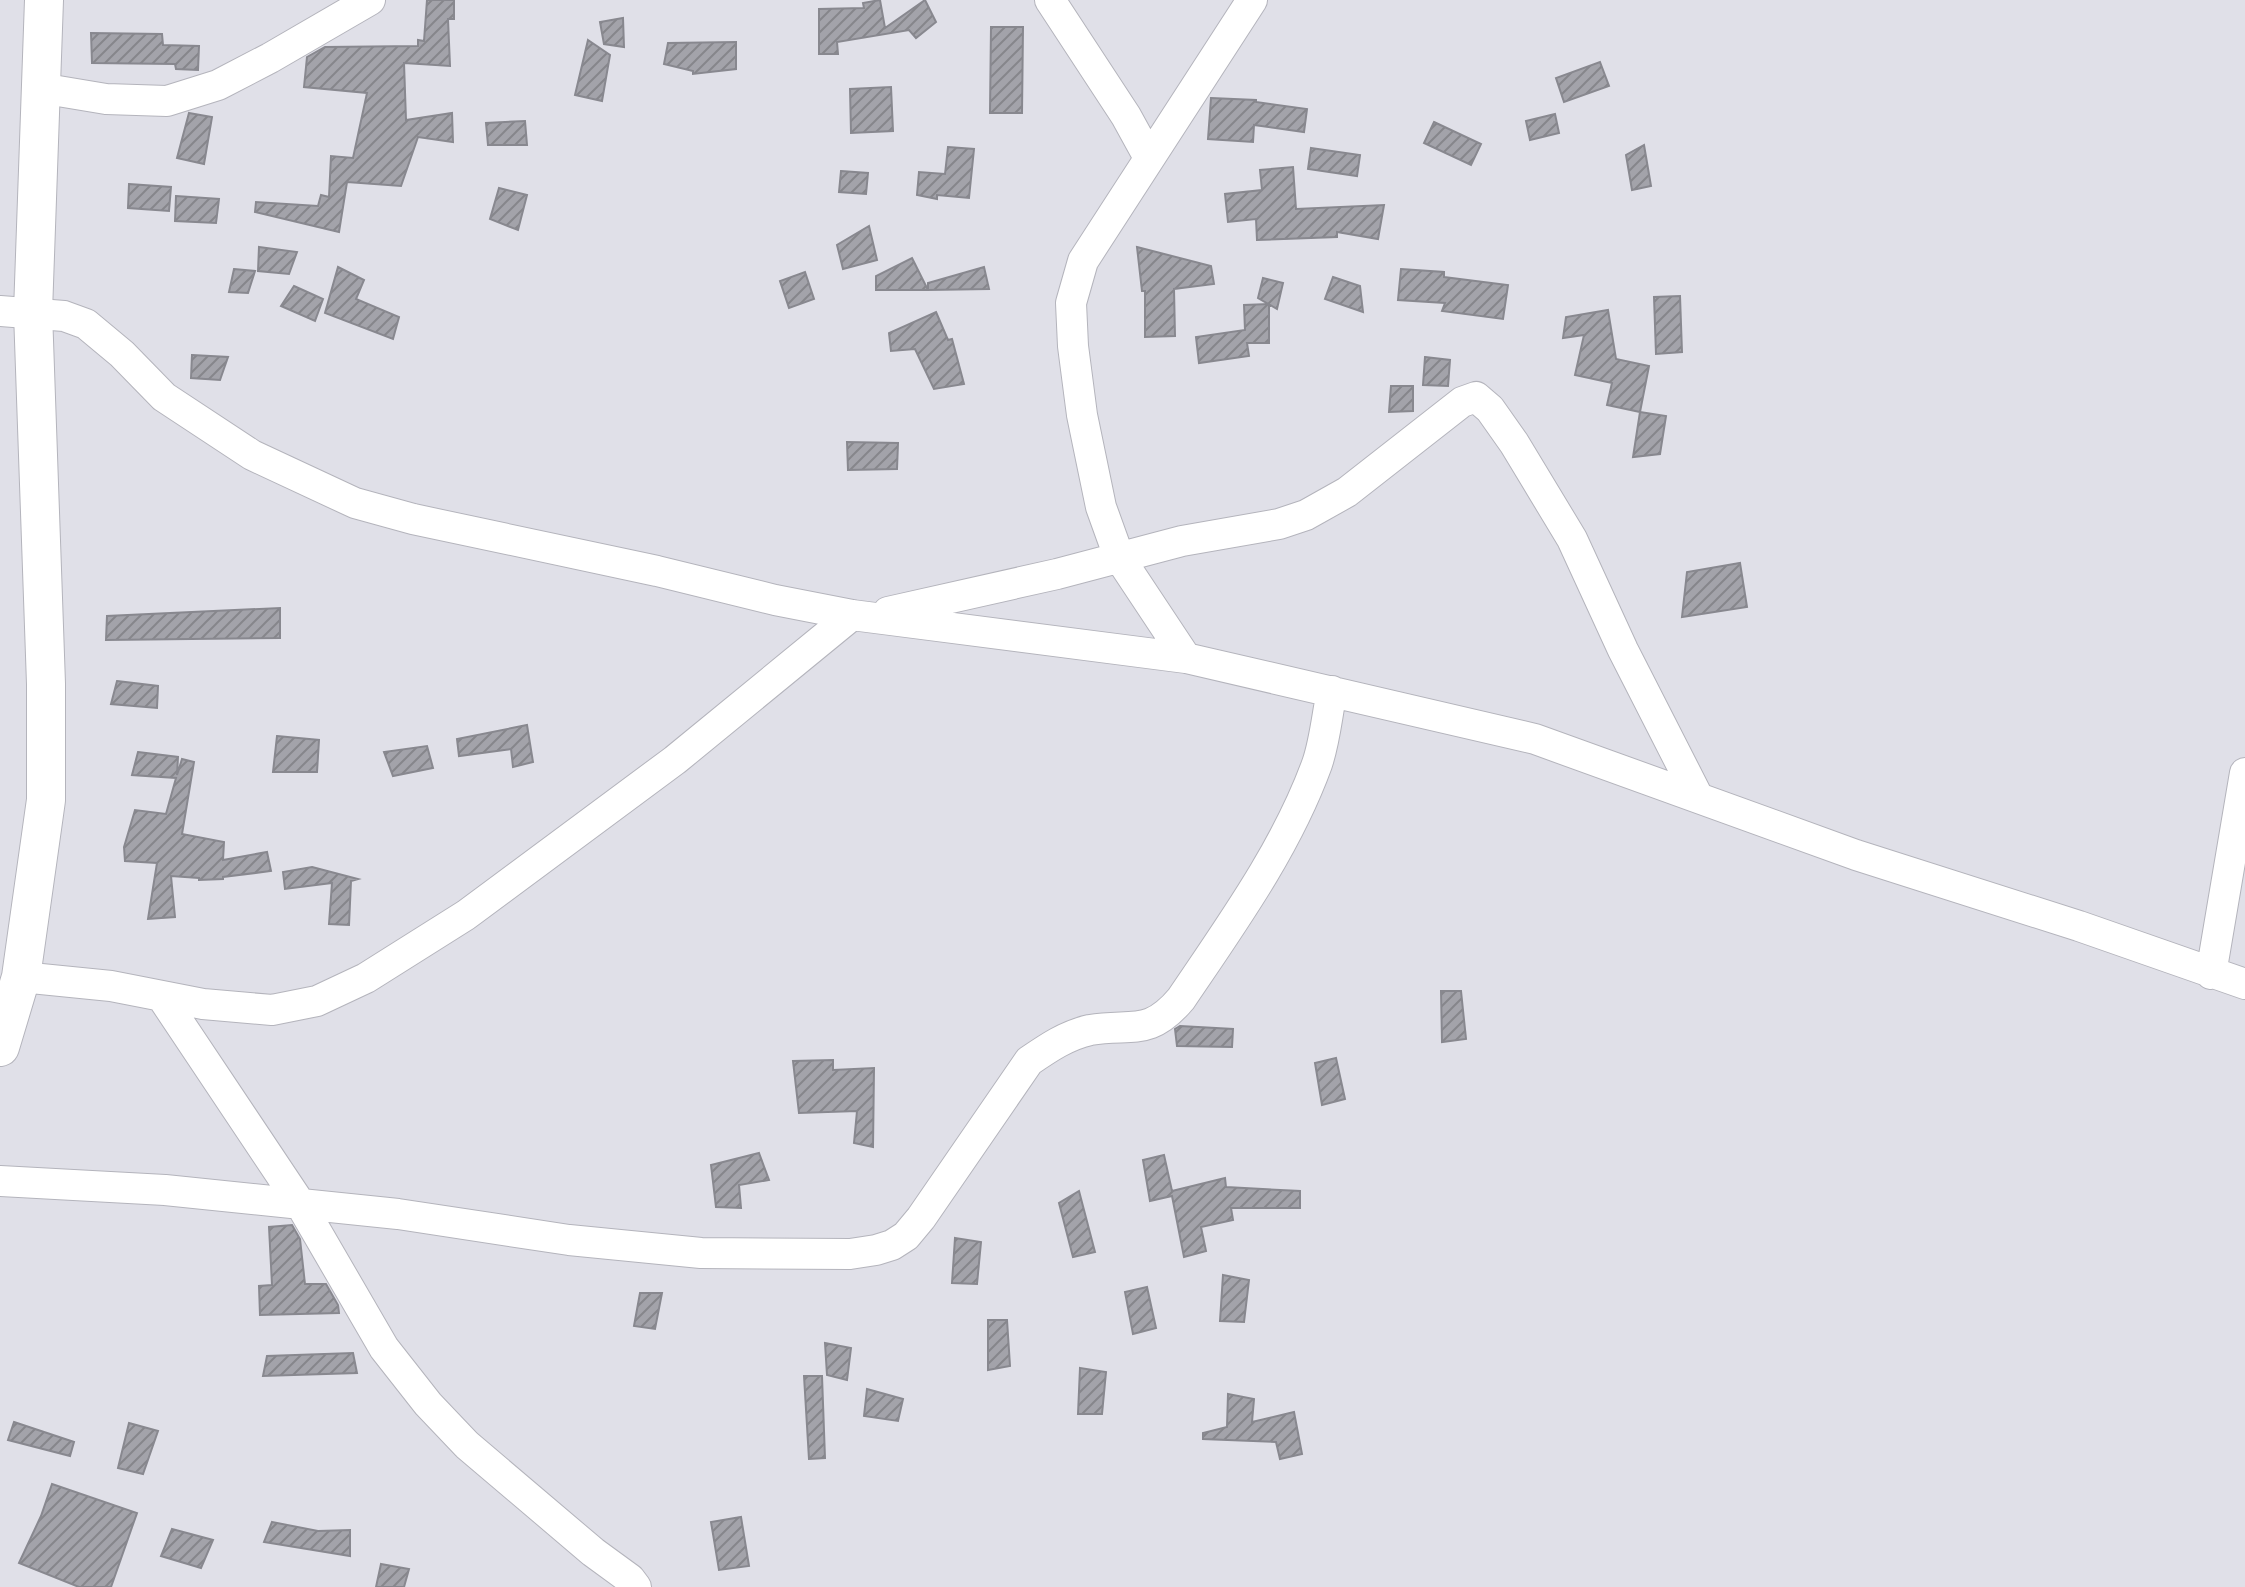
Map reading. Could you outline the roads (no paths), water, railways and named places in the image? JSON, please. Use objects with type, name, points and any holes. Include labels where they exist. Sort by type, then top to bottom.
[{"type":"main road","points":[[0,1047],[21,977],[46,800],[45,669],[16,311],[40,88],[44,0]]},
{"type":"street","points":[[40,88],[106,99],[167,101],[218,85],[370,0]]},
{"type":"street","points":[[1050,0],[1126,116],[1148,156]]},
{"type":"street","points":[[1186,658],[1119,557],[1101,507],[1082,415],[1071,303],[1083,261],[1148,156],[1252,0]]},
{"type":"street","points":[[16,311],[64,316],[86,324],[122,354],[164,397],[252,455],[355,503],[413,519],[657,571],[775,600],[862,616],[1186,658],[1535,739],[1856,855],[2079,926],[2245,984]]},
{"type":"street","points":[[21,977],[111,986],[162,997],[272,1010],[317,1001],[366,978],[466,915],[862,616],[1182,541],[1279,524],[1306,515],[1347,492],[1462,402],[1476,397],[1490,409],[1514,443],[1572,539],[1623,650],[1698,797]]},
{"type":"street","points":[[0,1181],[165,1190],[398,1214],[569,1240],[701,1253],[850,1254],[892,1245],[906,1236],[928,1208],[1029,1061],[1077,1034],[1151,1025],[1167,1016],[1181,999],[1268,865],[1296,813],[1318,761],[1332,691]]},
{"type":"street","points":[[2211,974],[2245,773]]},
{"type":"street","points":[[162,997],[301,1205],[384,1348],[428,1404],[467,1445],[636,1587]]}]
